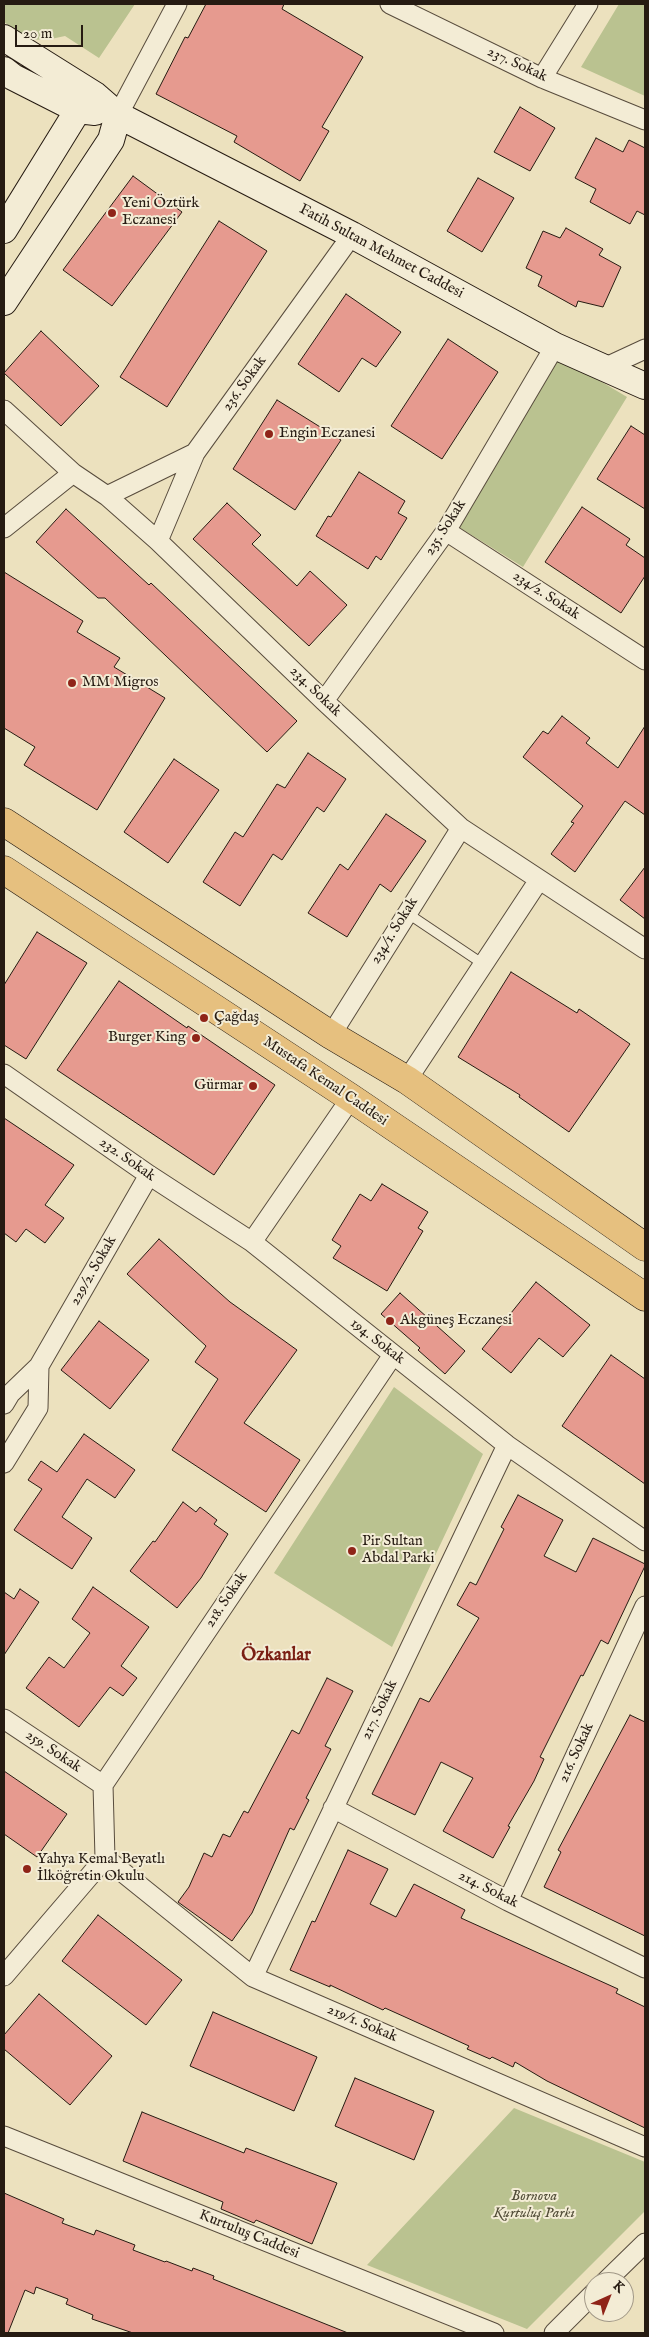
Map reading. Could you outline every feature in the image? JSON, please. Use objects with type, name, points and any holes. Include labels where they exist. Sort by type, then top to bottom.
[{"type":"main road","points":[[4,38],[95,95],[118,115]]},
{"type":"main road","points":[[4,70],[13,77],[78,110],[118,115]]},
{"type":"main road","points":[[4,230],[78,110]]},
{"type":"main road","points":[[4,302],[111,140],[118,115]]},
{"type":"main road","name":"Fatih Sultan Mehmet Caddesi","points":[[118,115],[352,235],[555,346],[645,386]]},
{"type":"main road","points":[[4,822],[331,1035],[407,1080],[645,1247]]},
{"type":"main road","name":"Mustafa Kemal Caddesi","points":[[4,870],[351,1098],[645,1296]]},
{"type":"street","points":[[118,115],[177,4]]},
{"type":"street","name":"237. Sokak","points":[[390,4],[542,78],[645,120]]},
{"type":"street","points":[[542,78],[588,4]]},
{"type":"street","name":"236. Sokak","points":[[107,496],[196,453],[352,235]]},
{"type":"street","name":"235. Sokak","points":[[324,701],[446,531],[555,346]]},
{"type":"street","points":[[604,368],[645,349]]},
{"type":"street","name":"234. Sokak","points":[[4,410],[74,473],[107,496],[158,541],[324,701],[460,828],[645,950]]},
{"type":"street","points":[[158,541],[196,453]]},
{"type":"street","points":[[4,528],[74,473]]},
{"type":"street","name":"234/2. Sokak","points":[[446,531],[645,660]]},
{"type":"street","name":"234/1. Sokak","points":[[331,1035],[460,828]]},
{"type":"street","points":[[407,1080],[539,880]]},
{"type":"street","name":"232. Sokak","points":[[4,1074],[149,1175],[252,1242]]},
{"type":"street","points":[[252,1242],[351,1098]]},
{"type":"street","name":"229/2. Sokak","points":[[39,1366],[149,1175]]},
{"type":"street","name":"194. Sokak","points":[[252,1242],[507,1444],[645,1541]]},
{"type":"street","name":"218. Sokak","points":[[102,1785],[393,1355]]},
{"type":"street","points":[[4,1404],[10,1394],[39,1366]]},
{"type":"street","points":[[4,1463],[38,1408],[39,1366]]},
{"type":"street","name":"217. Sokak","points":[[253,1977],[507,1444]]},
{"type":"street","name":"216. Sokak","points":[[508,1901],[645,1606]]},
{"type":"street","name":"259. Sokak","points":[[4,1719],[102,1785]]},
{"type":"street","points":[[4,1976],[105,1858],[102,1785]]},
{"type":"street","name":"214. Sokak","points":[[333,1808],[508,1901],[645,1968]]},
{"type":"street","name":"219/1. Sokak","points":[[105,1858],[253,1977],[645,2147]]},
{"type":"street","name":"Kurtuluş Caddesi","points":[[4,2136],[494,2333]]},
{"type":"street","points":[[615,2272],[645,2242]]},
{"type":"street","points":[[554,2333],[584,2303]]},
{"type":"lane","points":[[407,913],[483,964]]},
{"type":"green space","points":[[4,4],[135,4],[99,58],[65,36],[30,40],[4,22]]},
{"type":"green space","points":[[619,4],[645,4],[645,96],[581,67]]},
{"type":"green space","points":[[560,357],[627,397],[523,567],[457,526]]},
{"type":"green space","points":[[394,1387],[483,1454],[392,1647],[274,1573]]},
{"type":"green space","name":"Bornova Kurtuluş Parkı","points":[[514,2108],[645,2162],[645,2211],[527,2329],[367,2265]]},
{"type":"building","points":[[206,4],[284,4],[282,9],[363,57],[322,127],[329,131],[300,181],[234,142],[237,136],[156,94],[185,37],[188,38]]},
{"type":"building","points":[[520,107],[555,128],[530,171],[494,152]]},
{"type":"building","points":[[596,138],[623,152],[629,140],[645,148],[645,215],[637,211],[630,224],[590,202],[596,189],[575,178]]},
{"type":"building","points":[[133,176],[182,212],[112,306],[63,270]]},
{"type":"building","points":[[478,178],[514,198],[482,252],[447,231]]},
{"type":"building","points":[[219,221],[267,251],[167,407],[120,377]]},
{"type":"building","points":[[566,228],[603,249],[599,255],[621,267],[603,307],[578,301],[576,307],[538,286],[542,276],[526,268],[543,231],[560,238]]},
{"type":"building","points":[[346,294],[401,332],[376,367],[362,358],[339,392],[298,364]]},
{"type":"building","points":[[41,331],[99,386],[61,426],[4,373]]},
{"type":"building","points":[[448,339],[498,372],[442,459],[391,426]]},
{"type":"building","points":[[277,400],[341,440],[295,510],[233,469]]},
{"type":"building","points":[[631,426],[645,435],[645,509],[597,479]]},
{"type":"building","points":[[359,472],[405,501],[398,513],[407,518],[381,560],[376,556],[368,569],[316,536],[328,516],[331,517]]},
{"type":"building","points":[[227,503],[261,535],[252,544],[297,586],[310,571],[347,605],[309,646],[193,539]]},
{"type":"building","points":[[582,507],[630,539],[626,545],[645,558],[645,576],[621,613],[545,562]]},
{"type":"building","points":[[66,509],[149,585],[151,583],[297,721],[267,752],[105,598],[98,598],[36,542]]},
{"type":"building","name":"MM Migros","points":[[4,572],[83,621],[77,632],[120,658],[114,667],[165,698],[97,810],[24,765],[35,747],[4,728]]},
{"type":"building","points":[[562,716],[590,738],[586,743],[618,768],[645,726],[645,815],[625,801],[575,872],[551,854],[574,823],[571,822],[583,806],[523,757],[543,731],[548,734]]},
{"type":"building","points":[[308,753],[346,779],[324,812],[317,807],[282,860],[273,854],[240,906],[203,882],[235,832],[243,837],[277,784],[285,788]]},
{"type":"building","points":[[174,759],[219,790],[168,863],[124,832]]},
{"type":"building","points":[[386,814],[426,841],[391,892],[380,884],[347,937],[308,913],[340,864],[348,870]]},
{"type":"building","points":[[645,867],[645,919],[620,900]]},
{"type":"building","points":[[37,932],[87,963],[26,1059],[4,1045],[4,985]]},
{"type":"building","points":[[511,972],[577,1013],[579,1009],[630,1044],[569,1132],[519,1097],[520,1095],[458,1057]]},
{"type":"building","points":[[119,981],[275,1085],[214,1175],[57,1070]]},
{"type":"building","points":[[4,1118],[74,1165],[45,1205],[64,1218],[45,1243],[26,1229],[16,1242],[4,1233]]},
{"type":"building","points":[[382,1184],[428,1212],[418,1228],[423,1231],[387,1291],[333,1258],[341,1246],[332,1240],[360,1194],[371,1201]]},
{"type":"building","points":[[159,1239],[230,1302],[297,1350],[244,1423],[300,1460],[266,1512],[172,1450],[218,1379],[195,1362],[206,1346],[127,1274]]},
{"type":"building","points":[[536,1282],[590,1325],[563,1357],[539,1338],[511,1373],[482,1349]]},
{"type":"building","points":[[400,1293],[465,1351],[445,1374],[418,1350],[420,1348],[381,1314]]},
{"type":"building","points":[[99,1321],[149,1360],[110,1409],[61,1370]]},
{"type":"building","points":[[611,1355],[645,1379],[645,1484],[562,1426]]},
{"type":"building","points":[[84,1434],[135,1470],[115,1498],[87,1479],[62,1517],[92,1538],[72,1569],[14,1530],[42,1489],[28,1480],[41,1461],[57,1472]]},
{"type":"building","points":[[518,1495],[563,1520],[544,1556],[576,1572],[593,1538],[645,1564],[645,1566],[608,1644],[601,1640],[583,1676],[581,1675],[540,1757],[544,1759],[534,1781],[508,1826],[510,1827],[493,1858],[443,1831],[473,1778],[441,1762],[415,1815],[372,1794],[420,1698],[429,1702],[479,1618],[457,1605],[470,1582],[476,1585],[504,1529],[501,1527]]},
{"type":"building","points":[[183,1502],[196,1512],[200,1507],[217,1520],[214,1524],[228,1534],[201,1578],[177,1608],[130,1571],[153,1541],[155,1542]]},
{"type":"building","points":[[93,1587],[149,1627],[121,1666],[137,1678],[123,1696],[110,1687],[79,1727],[26,1688],[49,1657],[64,1668],[90,1633],[72,1619]]},
{"type":"building","points":[[20,1589],[39,1602],[4,1655],[4,1592],[14,1599]]},
{"type":"building","points":[[327,1678],[353,1691],[325,1746],[331,1749],[306,1798],[309,1800],[294,1830],[290,1828],[252,1913],[232,1941],[178,1902],[189,1887],[204,1853],[212,1857],[223,1834],[230,1837],[244,1811],[248,1813],[292,1730],[299,1734]]},
{"type":"building","points":[[630,1715],[645,1722],[645,1936],[544,1887],[561,1852],[558,1850]]},
{"type":"building","points":[[4,1771],[67,1814],[37,1857],[4,1834]]},
{"type":"building","points":[[348,1850],[388,1869],[370,1904],[396,1917],[414,1884],[465,1910],[461,1918],[618,1989],[616,1993],[645,2007],[645,2128],[547,2081],[515,2062],[513,2067],[492,2057],[490,2059],[467,2049],[469,2046],[385,2008],[383,2010],[330,1985],[330,1987],[290,1970],[312,1921],[315,1922]]},
{"type":"building","points":[[98,1915],[182,1980],[146,2025],[62,1961]]},
{"type":"building","points":[[39,1994],[112,2056],[70,2105],[4,2049],[4,2035]]},
{"type":"building","points":[[213,2012],[317,2057],[294,2111],[190,2066]]},
{"type":"building","points":[[355,2078],[434,2111],[414,2160],[335,2126]]},
{"type":"building","points":[[142,2112],[244,2153],[246,2148],[337,2183],[312,2244],[256,2220],[254,2223],[221,2209],[223,2202],[123,2161]]},
{"type":"building","points":[[4,2193],[64,2219],[62,2223],[94,2235],[96,2230],[135,2245],[133,2250],[192,2271],[193,2268],[214,2276],[213,2279],[348,2333],[133,2333],[92,2319],[93,2315],[66,2304],[68,2299],[36,2287],[34,2294],[25,2290],[8,2333],[4,2333]]},
{"type":"place","name":"Yeni Öztürk Eczanesi","points":[[112,213]]},
{"type":"place","name":"Engin Eczanesi","points":[[269,434]]},
{"type":"place","name":"MM Migros","points":[[72,683]]},
{"type":"place","name":"Çağdaş","points":[[204,1018]]},
{"type":"place","name":"Burger King","points":[[196,1038]]},
{"type":"place","name":"Gürmar","points":[[253,1086]]},
{"type":"place","name":"Akgüneş Eczanesi","points":[[390,1321]]},
{"type":"place","name":"Pir Sultan Abdal Parki","points":[[352,1551]]},
{"type":"place","name":"Yahya Kemal Beyatlı İlköğretin Okulu","points":[[27,1869]]},
{"type":"district","name":"Özkanlar","points":[[276,1656]]}]
